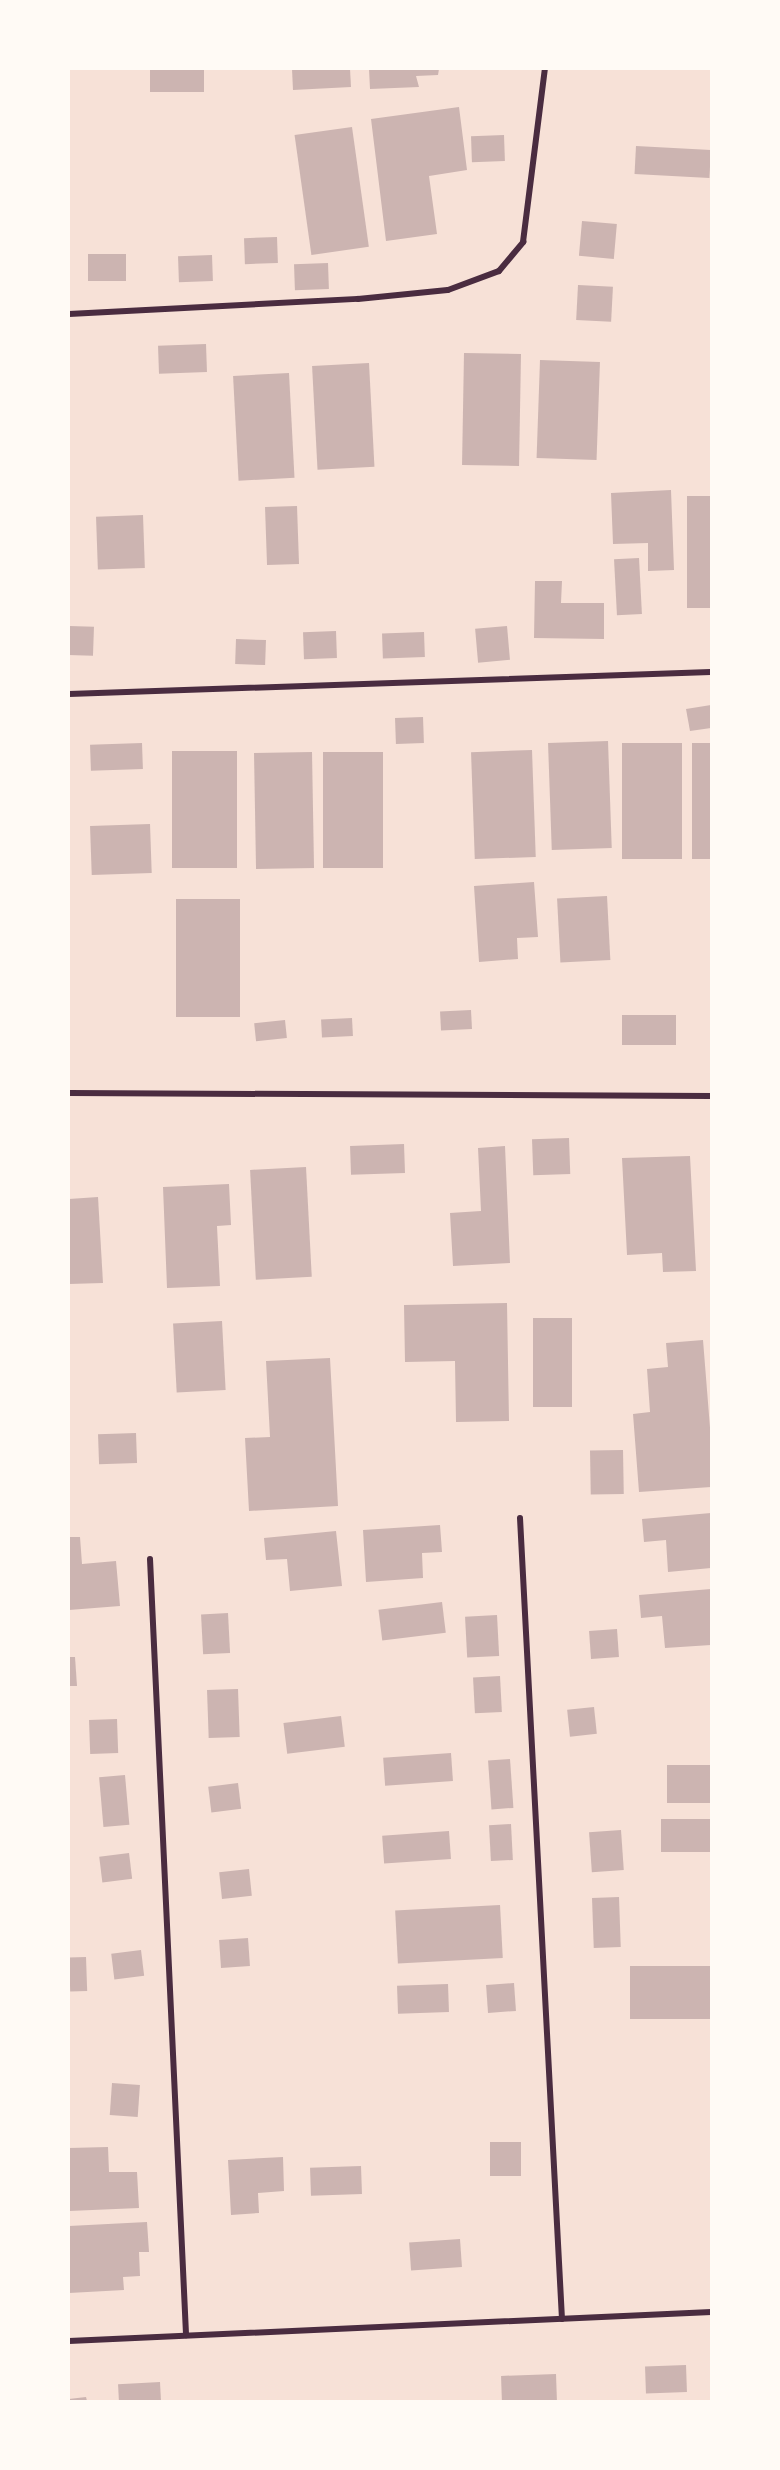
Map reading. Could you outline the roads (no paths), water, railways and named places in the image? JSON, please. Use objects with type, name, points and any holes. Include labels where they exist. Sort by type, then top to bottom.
[{"type":"street","points":[[69,314],[358,299],[448,290],[499,271],[523,242],[545,69]]},
{"type":"street","points":[[69,694],[711,672]]},
{"type":"street","points":[[69,1093],[711,1096]]},
{"type":"street","points":[[520,1518],[562,2319]]},
{"type":"street","points":[[150,1558],[186,2335]]},
{"type":"street","points":[[69,2341],[711,2312]]}]
